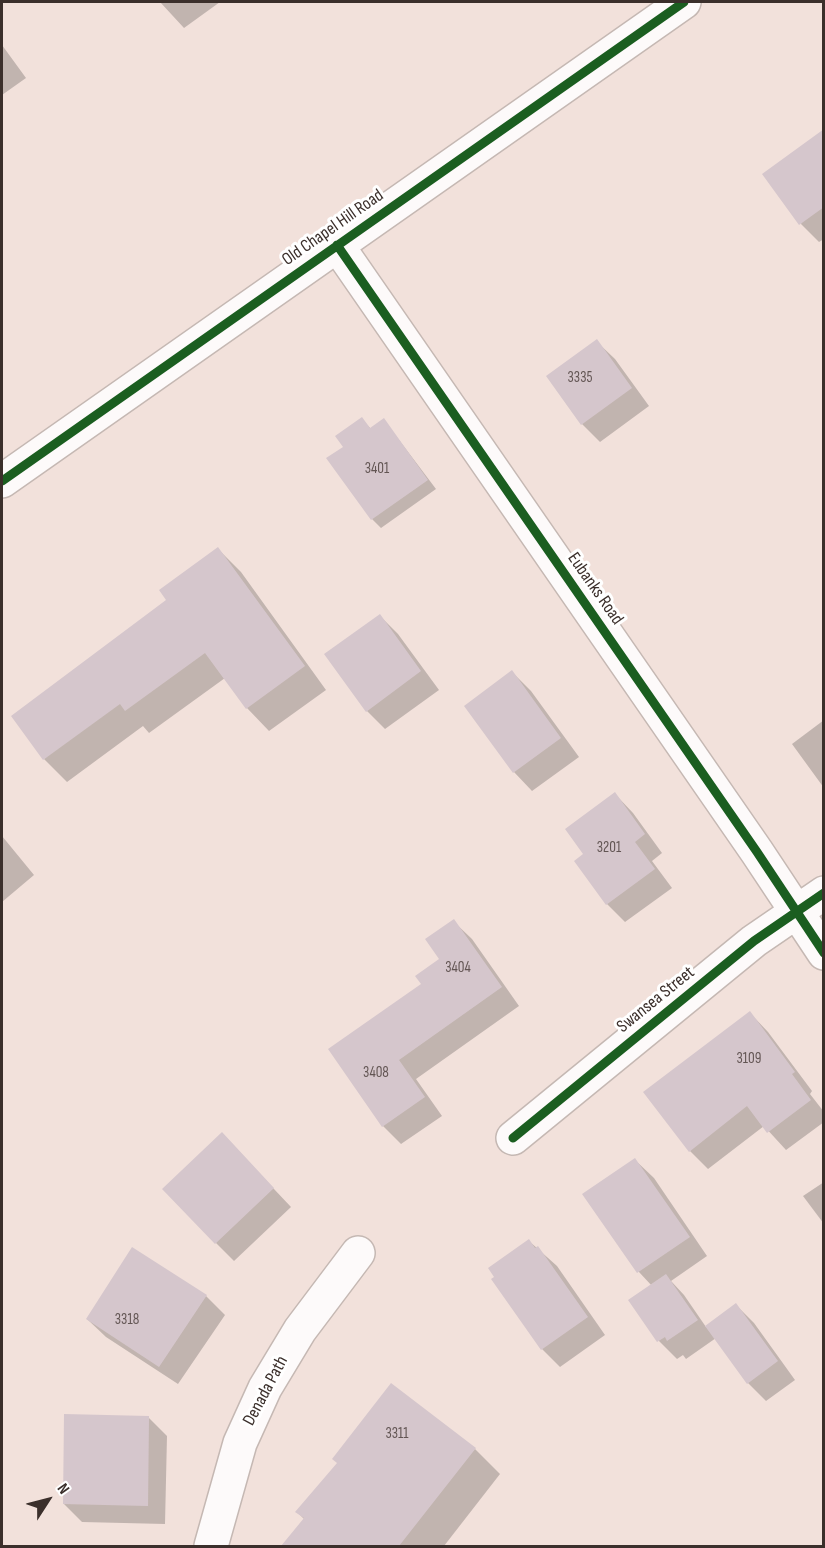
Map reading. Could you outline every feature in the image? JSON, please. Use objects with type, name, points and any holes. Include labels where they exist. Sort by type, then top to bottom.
[{"type":"street","name":"Old Chapel Hill Road","points":[[2,481],[684,2]]},
{"type":"street","name":"Eubanks Road","points":[[337,245],[824,953]]},
{"type":"street","name":"Swansea Street","points":[[513,1138],[754,941],[824,893]]},
{"type":"street","name":"Denada Path","points":[[211,1546],[240,1443],[265,1388],[300,1330],[358,1253]]},
{"type":"building","points":[[824,129],[824,207],[799,225],[762,174]]},
{"type":"building","points":[[597,339],[632,388],[581,425],[546,376]]},
{"type":"building","points":[[362,417],[370,428],[384,418],[428,480],[371,520],[326,458],[343,447],[335,436]]},
{"type":"building","points":[[218,547],[305,666],[246,709],[205,653],[125,711],[120,704],[43,760],[11,716],[166,600],[159,590]]},
{"type":"building","points":[[380,614],[421,671],[366,712],[324,654]]},
{"type":"building","points":[[512,670],[561,738],[513,773],[464,706]]},
{"type":"building","points":[[615,792],[645,834],[635,842],[655,869],[606,905],[574,861],[583,854],[565,829]]},
{"type":"building","points":[[454,919],[502,987],[399,1060],[425,1097],[382,1127],[328,1049],[421,984],[415,976],[439,959],[425,939]]},
{"type":"building","points":[[750,1011],[795,1072],[792,1074],[811,1100],[767,1133],[747,1106],[689,1152],[643,1092]]},
{"type":"building","points":[[222,1132],[274,1188],[215,1244],[162,1189]]},
{"type":"building","points":[[635,1158],[690,1237],[637,1273],[582,1194]]},
{"type":"building","points":[[529,1239],[535,1248],[538,1246],[588,1317],[541,1350],[491,1279],[494,1277],[488,1268]]},
{"type":"building","points":[[132,1247],[207,1295],[159,1367],[86,1319]]},
{"type":"building","points":[[666,1274],[698,1320],[667,1341],[665,1337],[657,1342],[628,1300]]},
{"type":"building","points":[[736,1303],[778,1361],[747,1384],[705,1326]]},
{"type":"building","points":[[391,1383],[476,1448],[399,1546],[281,1546],[304,1518],[295,1512],[337,1463],[332,1459]]},
{"type":"building","points":[[64,1414],[149,1416],[148,1506],[63,1504]]},
{"type":"cycle path","points":[[2,481],[684,2]]},
{"type":"cycle path","points":[[337,245],[757,852],[824,953]]},
{"type":"cycle path","points":[[513,1138],[754,941],[824,893]]}]
